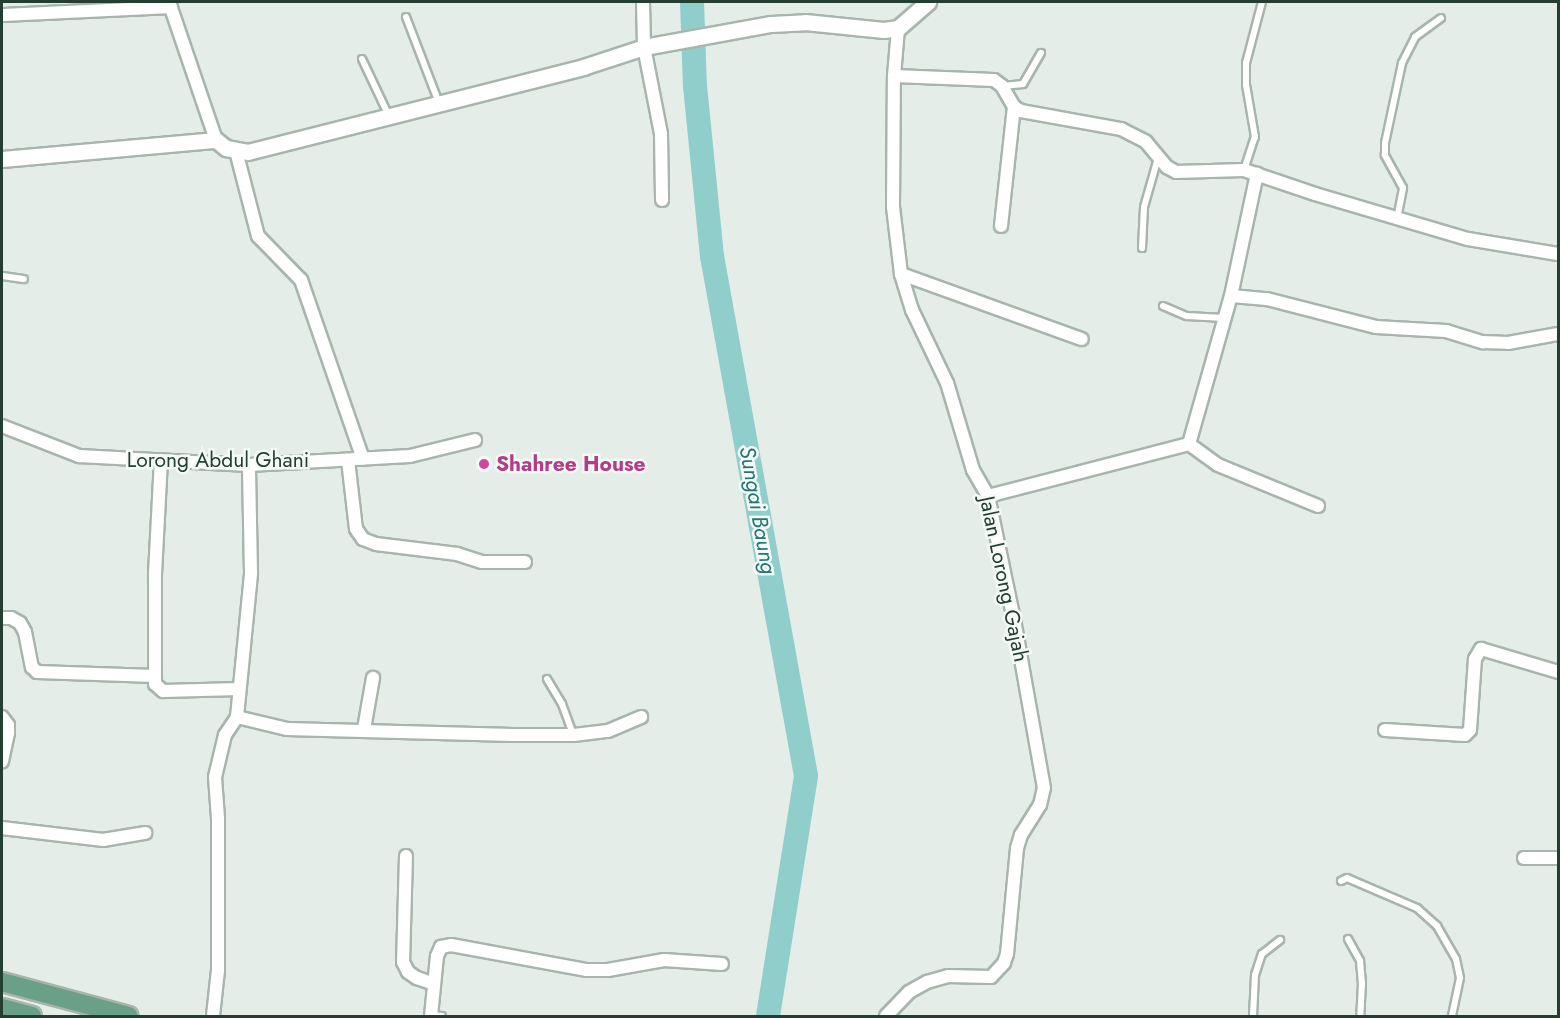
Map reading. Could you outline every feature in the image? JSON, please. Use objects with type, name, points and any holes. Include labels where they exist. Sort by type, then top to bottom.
[{"type":"main road","points":[[2,982],[129,1017]]},
{"type":"main road","points":[[2,1008],[32,1017]]},
{"type":"street","points":[[643,2],[645,47],[661,134],[662,200]]},
{"type":"street","points":[[2,15],[170,4],[216,140],[226,148],[236,151],[261,149],[389,117],[583,67],[645,47],[771,24],[805,22],[884,30],[898,28],[919,4]]},
{"type":"street","name":"Jalan Lorong Gajah","points":[[886,1017],[909,992],[927,982],[948,976],[991,977],[1004,963],[1007,954],[1017,848],[1019,839],[1042,799],[1044,778],[988,496],[973,470],[947,383],[912,310],[901,274],[894,233],[894,76],[898,28]]},
{"type":"street","points":[[894,76],[994,80],[1002,86],[1014,107],[1021,111],[1121,129],[1146,142],[1159,154],[1167,166],[1176,172],[1250,172],[1468,239],[1558,254]]},
{"type":"street","points":[[1000,225],[1014,107]]},
{"type":"street","points":[[2,159],[216,140]]},
{"type":"street","points":[[236,151],[258,236],[301,280],[363,459]]},
{"type":"street","points":[[1189,444],[1231,296],[1250,172]]},
{"type":"street","points":[[901,274],[1082,339]]},
{"type":"street","points":[[1231,296],[1267,299],[1376,327],[1446,331],[1483,342],[1509,343],[1558,334]]},
{"type":"street","name":"Lorong Abdul Ghani","points":[[2,426],[79,456],[249,465],[410,456],[475,440]]},
{"type":"street","points":[[988,496],[1189,444]]},
{"type":"street","points":[[1189,444],[1218,465],[1318,506]]},
{"type":"street","points":[[348,459],[356,529],[363,539],[376,544],[457,554],[482,562],[525,562]]},
{"type":"street","points":[[161,460],[155,574],[155,684],[163,692],[239,689]]},
{"type":"street","points":[[213,1017],[218,970],[219,818],[215,777],[225,735],[237,717],[251,573],[249,465]]},
{"type":"street","points":[[2,618],[11,618],[20,623],[25,632],[32,667],[37,672],[154,676]]},
{"type":"street","points":[[1384,730],[1465,735],[1470,730],[1475,659],[1481,649],[1558,672]]},
{"type":"street","points":[[364,729],[373,678]]},
{"type":"street","points":[[2,717],[8,725],[8,733],[2,761]]},
{"type":"street","points":[[237,717],[287,729],[574,735],[610,730],[641,717]]},
{"type":"street","points":[[2,828],[103,840],[145,833]]},
{"type":"street","points":[[406,856],[403,962],[408,972],[434,984]]},
{"type":"street","points":[[1524,858],[1558,858]]},
{"type":"street","points":[[435,1016],[434,984],[437,956],[441,947],[451,945],[586,970],[608,970],[664,960],[722,964]]},
{"type":"lane","points":[[1250,172],[1255,137],[1246,85],[1246,63],[1262,2]]},
{"type":"lane","points":[[406,17],[440,104]]},
{"type":"lane","points":[[1397,219],[1403,188],[1385,155],[1385,143],[1402,63],[1415,37],[1441,18]]},
{"type":"lane","points":[[1002,86],[1023,84],[1041,53]]},
{"type":"lane","points":[[362,59],[389,117]]},
{"type":"lane","points":[[1142,248],[1144,207],[1159,154]]},
{"type":"lane","points":[[2,276],[24,279]]},
{"type":"lane","points":[[1163,306],[1187,316],[1225,318]]},
{"type":"lane","points":[[547,680],[562,704],[574,735]]},
{"type":"lane","points":[[1341,880],[1347,878],[1417,908],[1437,926],[1456,958],[1460,978],[1452,1017]]},
{"type":"lane","points":[[1348,939],[1360,961],[1362,983],[1360,1017]]},
{"type":"lane","points":[[1253,1017],[1255,975],[1262,954],[1280,940]]},
{"type":"waterway","name":"Sungai Baung","points":[[692,2],[695,86],[712,256],[806,776],[768,1016]]},
{"type":"place","name":"Shahree House","points":[[484,464]]}]
